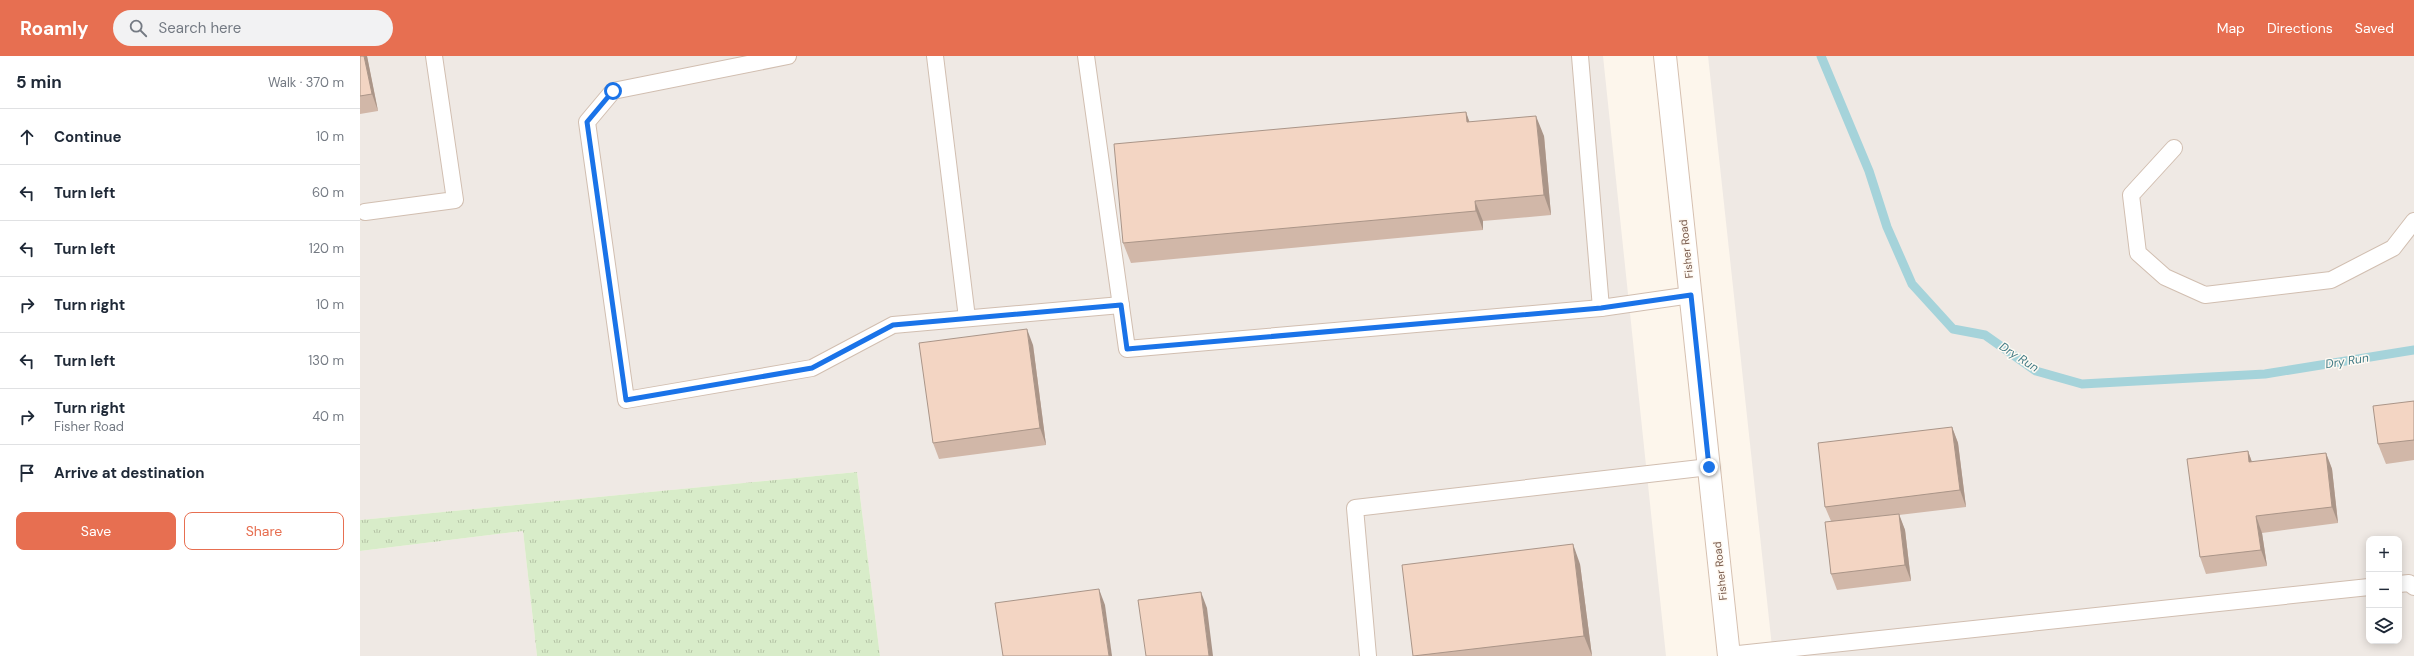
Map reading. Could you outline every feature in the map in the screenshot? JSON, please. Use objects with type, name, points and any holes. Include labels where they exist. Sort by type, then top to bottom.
[{"type":"main road","name":"Fisher Road","points":[[1665,56],[1729,655]]},
{"type":"lane","points":[[365,212],[455,200],[434,56]]},
{"type":"lane","points":[[788,56],[613,91],[587,122],[626,400],[812,368],[893,325],[1121,305]]},
{"type":"lane","points":[[935,56],[967,318]]},
{"type":"lane","points":[[1086,56],[1127,349],[1601,308],[1691,295]]},
{"type":"lane","points":[[1580,56],[1601,308]]},
{"type":"lane","points":[[2174,148],[2132,195],[2138,253],[2165,277],[2205,295],[2331,280],[2393,248],[2414,221]]},
{"type":"lane","points":[[1368,656],[1355,508],[1709,467]]},
{"type":"lane","points":[[2402,584],[2409,583],[2414,587]]},
{"type":"lane","points":[[1729,655],[2366,587]]},
{"type":"shaded area","points":[[360,56],[1603,56],[1666,656],[880,656],[857,472],[360,520]]},
{"type":"shaded area","points":[[1708,56],[2414,56],[2414,656],[1773,656]]},
{"type":"shaded area","points":[[523,531],[537,656],[360,656],[360,551]]},
{"type":"green space","points":[[857,472],[880,656],[537,656],[523,531],[360,551],[360,520]]},
{"type":"building","points":[[360,56],[364,56],[372,94],[360,96]]},
{"type":"building","points":[[1466,112],[1467,122],[1536,116],[1544,195],[1475,201],[1476,211],[1123,243],[1114,144]]},
{"type":"building","points":[[1027,329],[1040,428],[933,443],[919,343]]},
{"type":"building","points":[[2414,401],[2414,440],[2378,444],[2373,406]]},
{"type":"building","points":[[1952,427],[1960,490],[1825,507],[1818,443]]},
{"type":"building","points":[[2248,451],[2249,462],[2326,453],[2332,507],[2256,516],[2261,550],[2200,557],[2187,459]]},
{"type":"building","points":[[1899,514],[1905,565],[1831,574],[1825,522]]},
{"type":"building","points":[[1573,544],[1584,636],[1413,656],[1402,565]]},
{"type":"building","points":[[1099,589],[1109,656],[1003,656],[995,603]]},
{"type":"building","points":[[1201,592],[1209,656],[1146,656],[1138,600]]},
{"type":"waterway","name":"Dry Run","points":[[1821,56],[1869,171],[1887,227],[1912,284],[1953,329],[1985,335],[2036,371],[2082,384],[2265,374],[2414,350]]},
{"type":"route","points":[[613,91],[587,122],[626,400],[812,368],[893,325],[1121,305],[1127,349],[1601,308],[1691,295],[1709,467]]}]
